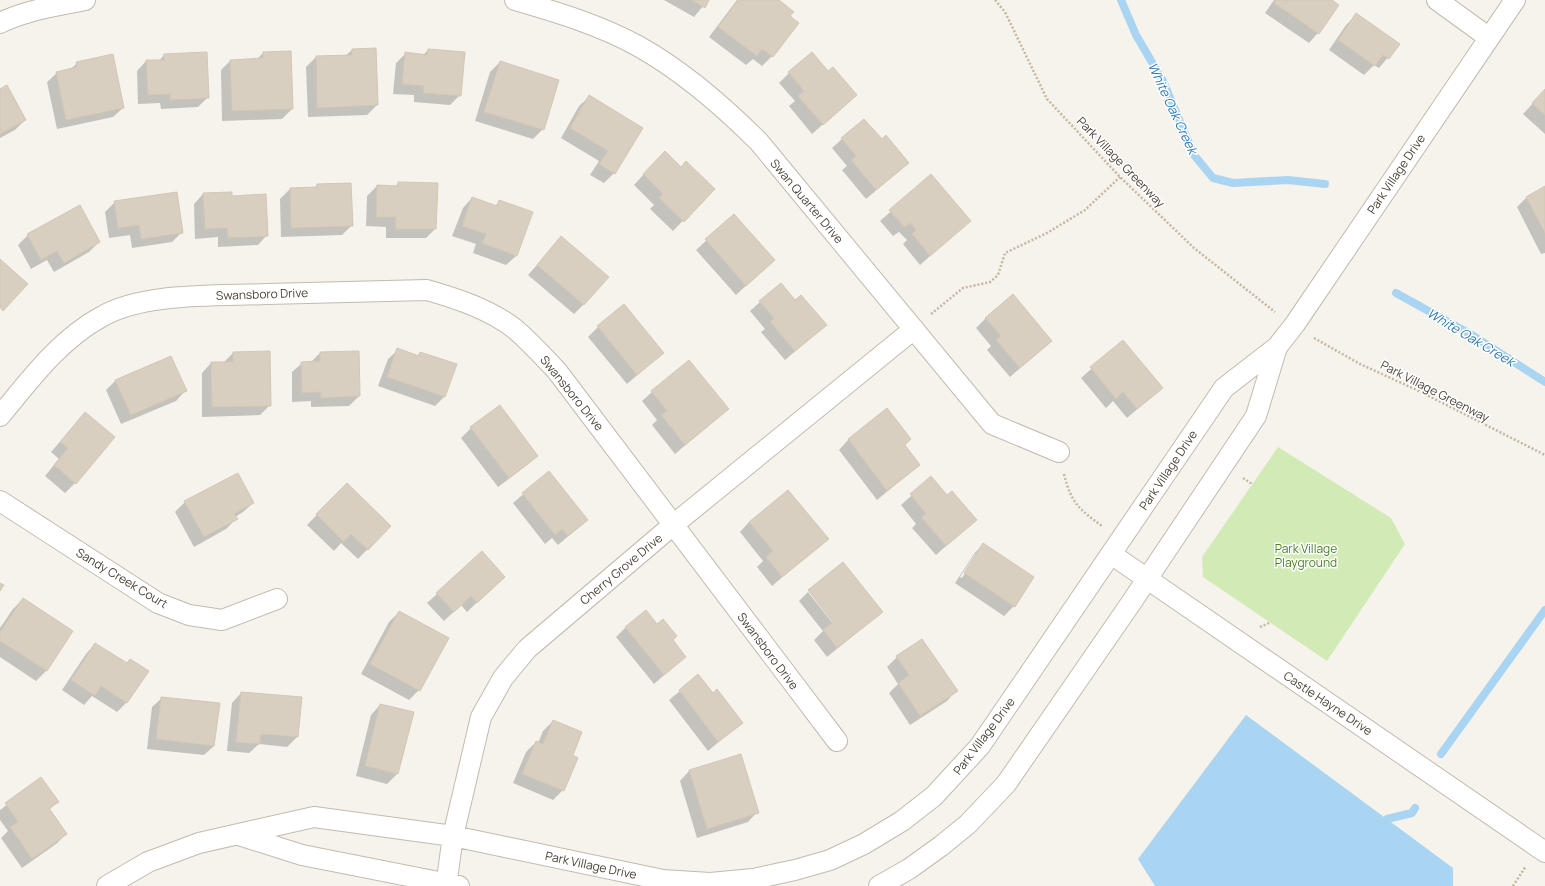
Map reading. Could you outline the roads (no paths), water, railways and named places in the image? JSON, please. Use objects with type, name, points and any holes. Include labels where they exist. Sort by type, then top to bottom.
[{"type":"street","points":[[0,23],[54,6],[85,0]]},
{"type":"street","name":"Swan Quarter Drive","points":[[514,0],[589,25],[637,45],[671,66],[702,90],[732,115],[759,142],[992,424],[1059,452]]},
{"type":"street","points":[[1438,0],[1488,37]]},
{"type":"street","name":"Park Village Drive","points":[[107,886],[148,862],[198,843],[314,817],[454,836],[663,880],[710,883],[753,879],[795,870],[830,860],[864,844],[902,822],[934,796],[980,746],[1224,388],[1277,347],[1295,324],[1514,0]]},
{"type":"street","name":"Swansboro Drive","points":[[0,416],[50,357],[76,334],[102,316],[134,304],[179,297],[427,290],[462,300],[489,313],[514,328],[536,348],[557,371],[837,741]]},
{"type":"street","name":"Cherry Grove Drive","points":[[451,885],[454,836],[480,716],[503,678],[527,649],[673,525],[914,329]]},
{"type":"street","name":"Park Village Drive","points":[[879,886],[909,870],[941,846],[968,824],[1006,784],[1256,416],[1277,347]]},
{"type":"street","name":"Sandy Creek Court","points":[[0,501],[158,603],[189,615],[222,620],[277,599]]},
{"type":"street","name":"Castle Hayne Drive","points":[[1111,554],[1536,856]]},
{"type":"street","name":"Park Village Drive","points":[[239,835],[302,855],[451,885]]},
{"type":"water","points":[[1246,715],[1453,868],[1453,886],[1155,886],[1138,859]]},
{"type":"waterway","name":"White Oak Creek","points":[[1121,0],[1136,35],[1163,81],[1194,155],[1213,178],[1233,183],[1288,180],[1325,184]]},
{"type":"waterway","name":"White Oak Creek","points":[[1396,293],[1472,335],[1545,382]]},
{"type":"waterway","points":[[1441,754],[1545,610]]},
{"type":"waterway","points":[[1386,830],[1387,819],[1412,813],[1415,808]]},
{"type":"park label","name":"Park Village Playground","points":[[1306,555]]}]
